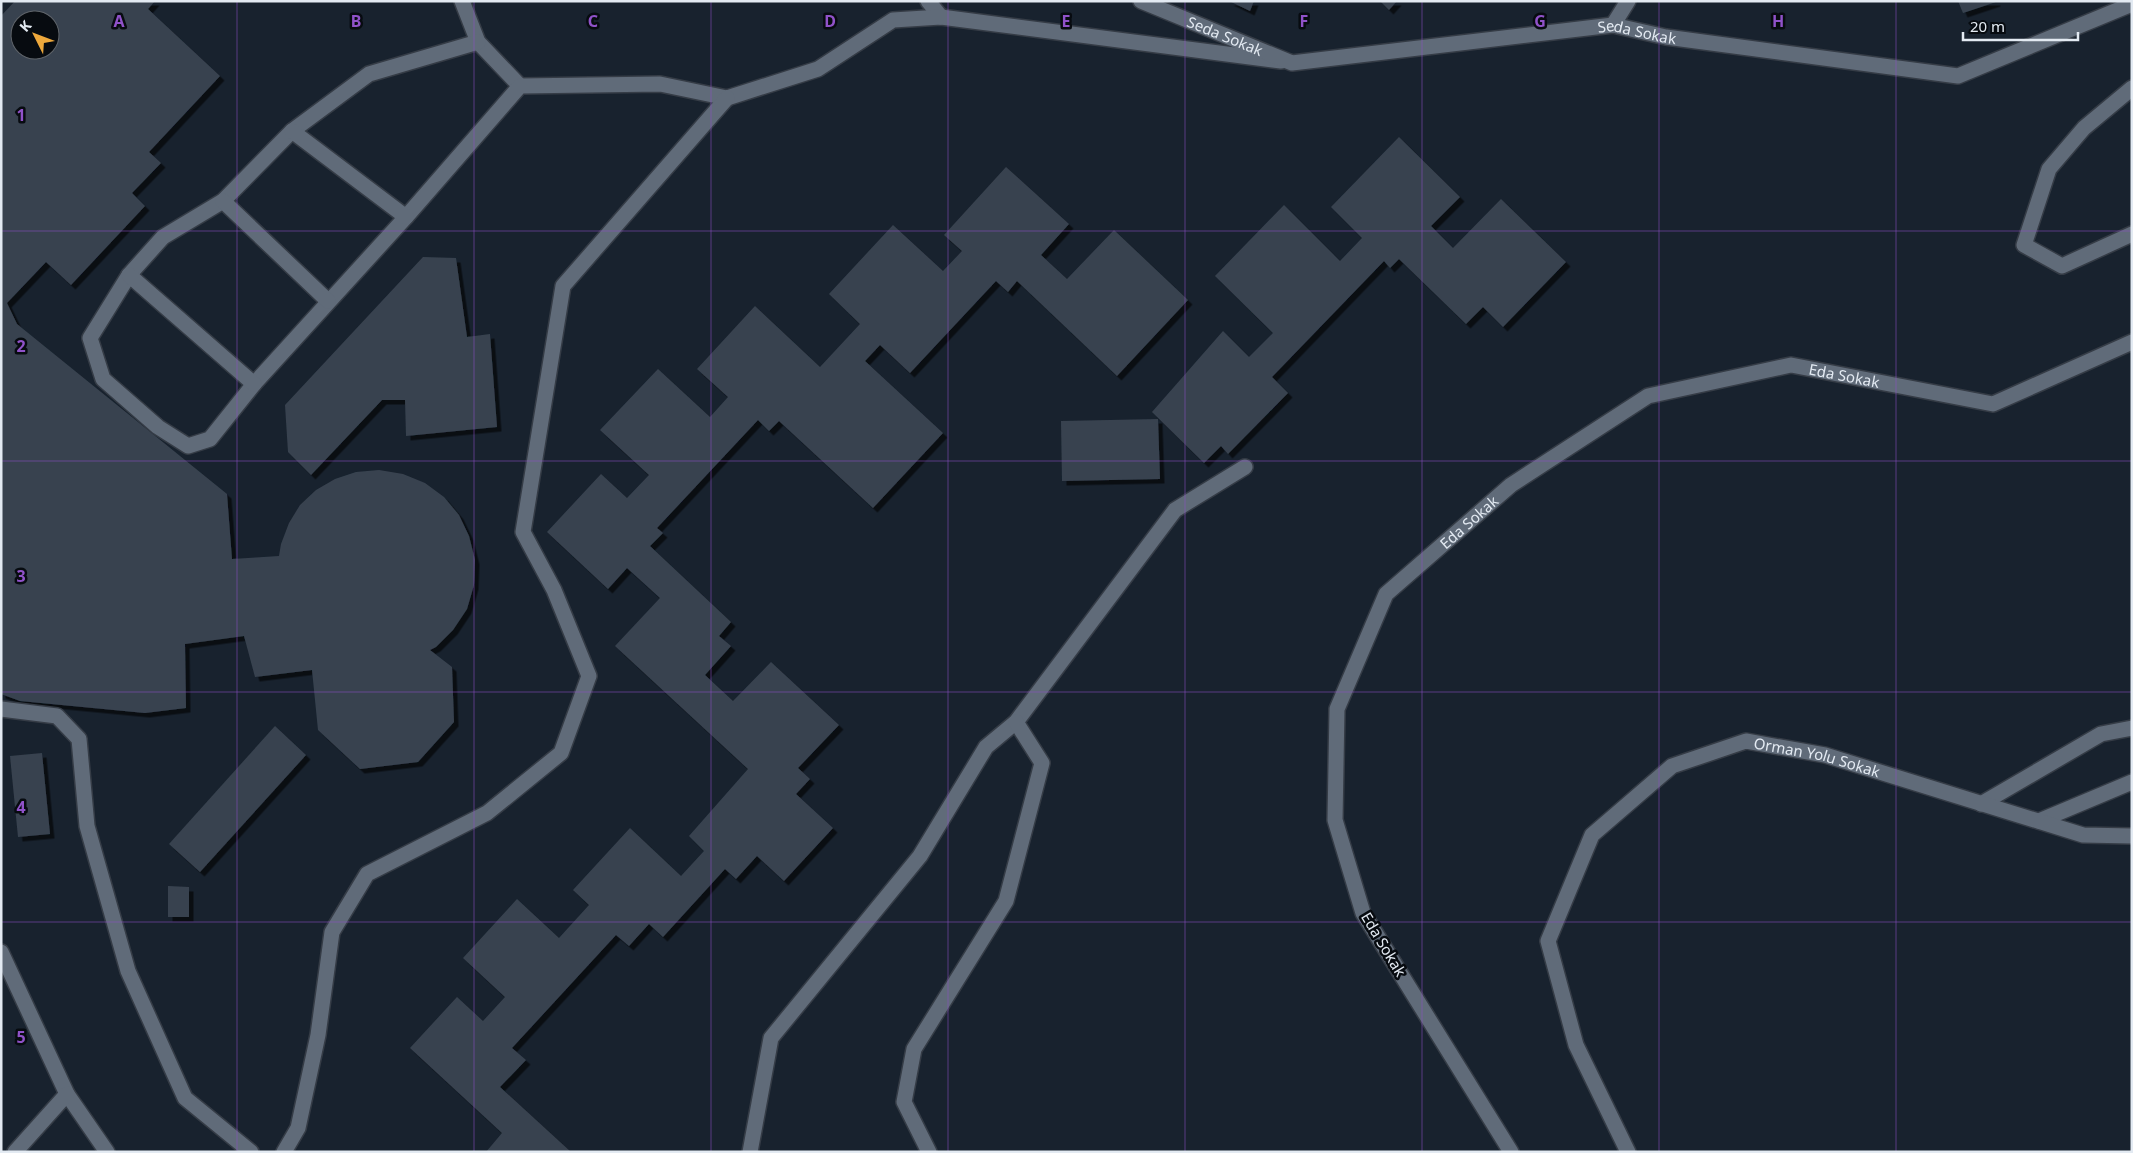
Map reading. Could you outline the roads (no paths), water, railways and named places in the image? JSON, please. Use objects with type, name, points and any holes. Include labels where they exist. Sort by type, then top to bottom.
[{"type":"street","points":[[462,1],[478,42],[520,86],[660,84],[727,98],[818,69],[893,20],[940,17],[1292,62]]},
{"type":"street","points":[[928,1],[940,17]]},
{"type":"street","name":"Seda Sokak","points":[[1141,1],[1292,62],[1613,25],[1666,36],[1958,76],[2132,4]]},
{"type":"street","points":[[1613,25],[1628,1]]},
{"type":"street","points":[[478,42],[369,74],[292,131],[223,201],[163,237],[129,275],[90,338],[103,379],[158,427],[188,446],[210,439],[254,384],[406,216],[520,86]]},
{"type":"street","points":[[2132,88],[2084,128],[2049,169],[2024,246],[2062,266],[2132,234]]},
{"type":"street","points":[[284,1152],[298,1128],[318,1035],[332,932],[368,874],[487,813],[561,753],[589,676],[554,590],[523,532],[563,286],[727,98]]},
{"type":"street","points":[[292,131],[406,216]]},
{"type":"street","points":[[223,201],[328,301]]},
{"type":"street","points":[[129,275],[254,384]]},
{"type":"street","name":"Eda Sokak","points":[[1511,1152],[1364,913],[1335,820],[1337,709],[1386,594],[1511,485],[1648,396],[1791,365],[1993,404],[2132,342]]},
{"type":"street","points":[[750,1152],[771,1038],[920,856],[986,747],[1016,722],[1175,510],[1245,467]]},
{"type":"street","points":[[1,709],[57,716],[78,739],[87,826],[128,971],[185,1098],[252,1152]]},
{"type":"street","points":[[929,1152],[904,1102],[914,1049],[1006,901],[1042,763],[1016,722]]},
{"type":"street","points":[[1981,804],[2101,734],[2132,728]]},
{"type":"street","name":"Orman Yolu Sokak","points":[[1628,1152],[1576,1045],[1548,940],[1592,836],[1672,766],[1746,741],[1824,755],[2083,835],[2132,836]]},
{"type":"street","points":[[2039,821],[2132,782]]},
{"type":"street","points":[[1,952],[67,1094],[107,1152]]},
{"type":"street","points":[[15,1152],[67,1094]]}]
